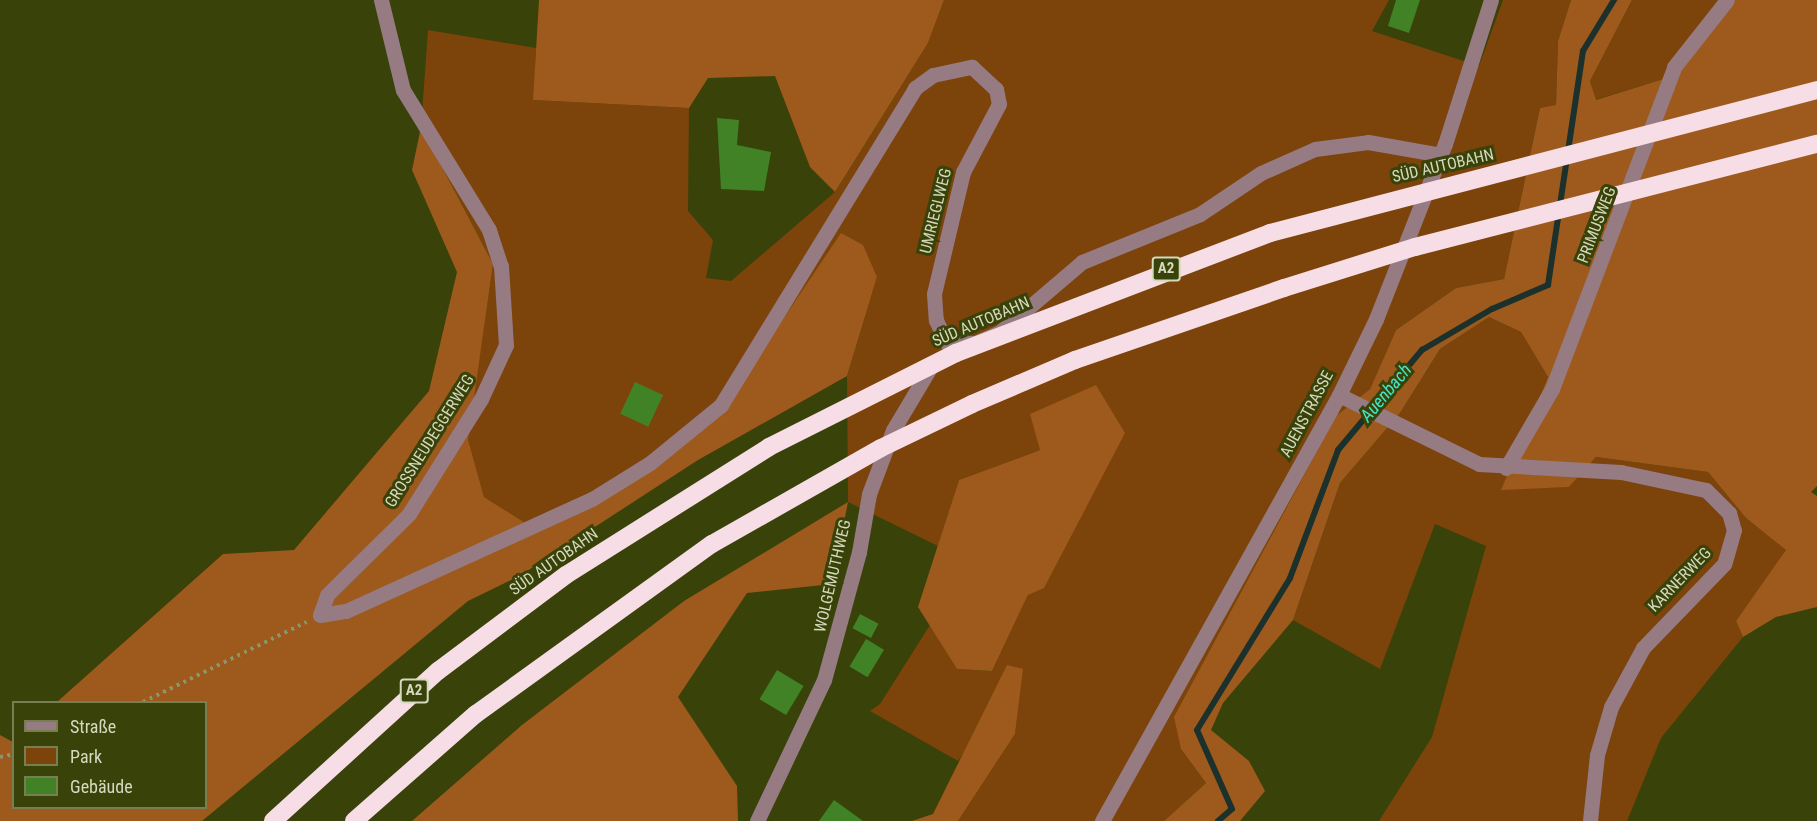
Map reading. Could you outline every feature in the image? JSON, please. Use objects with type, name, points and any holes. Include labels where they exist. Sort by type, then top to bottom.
[{"type":"highway","name":"SÜD AUTOBAHN","points":[[273,821],[438,671],[566,575],[769,447],[956,353],[1061,309],[1280,230],[1817,90]]},
{"type":"highway","points":[[354,821],[476,714],[583,633],[791,497],[932,424],[1075,360],[1416,247],[1817,144]]},
{"type":"street","name":"GROSSNEUDEGGERWEG","points":[[320,615],[327,594],[409,514],[481,399],[506,345],[501,266],[489,230],[403,90],[381,0]]},
{"type":"street","name":"AUENSTRASSE","points":[[1102,821],[1339,395],[1441,154],[1491,0]]},
{"type":"street","name":"PRIMUSWEG","points":[[1506,468],[1552,389],[1674,67],[1727,0]]},
{"type":"street","name":"UMRIEGLWEG","points":[[320,615],[346,611],[592,499],[650,463],[722,405],[840,218],[890,121],[915,88],[955,67],[972,67],[987,78],[999,104],[963,172],[934,294],[936,320],[946,342]]},
{"type":"street","points":[[946,342],[975,343],[1000,332],[1082,262],[1200,214],[1261,173],[1315,149],[1368,142],[1441,154]]},
{"type":"street","name":"WOLGEMUTHWEG","points":[[757,821],[824,680],[859,552],[869,494],[892,430],[946,342]]},
{"type":"street","name":"KARNERWEG","points":[[1339,395],[1456,457],[1506,468],[1620,472],[1706,490],[1720,499],[1734,530],[1724,564],[1649,641],[1611,707],[1597,755],[1590,821]]},
{"type":"path","points":[[145,701],[320,615]]},
{"type":"green space","points":[[944,0],[1389,0],[1372,31],[1479,66],[1503,0],[1571,0],[1558,41],[1556,106],[1540,108],[1504,279],[1456,288],[1396,330],[1370,389],[1336,416],[1181,749],[1206,783],[1164,821],[958,821],[1015,734],[1022,669],[958,761],[870,711],[880,704],[930,625],[957,669],[992,671],[1028,595],[1040,450],[959,480],[938,546],[848,502],[847,376],[877,277],[761,352],[723,410],[538,531],[484,497],[467,440],[493,264],[421,127],[428,30],[536,48],[534,100],[689,108],[688,211],[713,240],[706,278],[731,281],[835,192],[928,43]]},
{"type":"green space","points":[[1632,0],[1718,0],[1679,74],[1595,100],[1590,81]]},
{"type":"green space","points":[[1489,317],[1521,332],[1548,377],[1502,489],[1569,487],[1596,457],[1708,472],[1746,518],[1787,550],[1736,621],[1743,637],[1661,738],[1627,821],[1379,821],[1432,737],[1486,546],[1435,524],[1380,669],[1293,620],[1340,483],[1400,413],[1440,349]]},
{"type":"shaded area","points":[[539,0],[944,0],[928,43],[835,192],[810,167],[775,76],[708,78],[689,108],[533,100]]},
{"type":"shaded area","points":[[1571,0],[1632,0],[1590,81],[1596,100],[1679,74],[1718,0],[1817,0],[1817,486],[1811,492],[1817,496],[1817,607],[1776,617],[1743,637],[1736,621],[1786,550],[1746,518],[1708,472],[1596,457],[1569,487],[1501,490],[1548,377],[1521,332],[1489,317],[1440,349],[1400,413],[1340,483],[1293,620],[1223,703],[1211,730],[1249,761],[1265,791],[1240,821],[1164,821],[1206,783],[1181,749],[1174,717],[1336,416],[1370,389],[1396,330],[1456,288],[1504,279],[1540,108],[1556,105],[1558,41]]},
{"type":"shaded area","points":[[421,127],[493,264],[468,440],[484,497],[538,531],[666,455],[761,352],[841,233],[863,245],[877,277],[847,376],[698,460],[521,575],[468,601],[202,821],[0,821],[0,735],[12,741],[12,809],[207,809],[207,701],[58,701],[223,554],[294,550],[429,391],[457,272],[412,170]]},
{"type":"shaded area","points":[[1096,385],[1125,433],[1044,588],[1028,595],[992,671],[957,669],[918,607],[959,480],[1040,450],[1030,414]]},
{"type":"shaded area","points":[[848,502],[832,584],[747,593],[678,697],[737,786],[738,821],[412,821],[522,725],[684,601]]},
{"type":"shaded area","points":[[1007,665],[1023,669],[1015,734],[958,821],[912,821],[933,814]]},
{"type":"building","points":[[1396,0],[1420,0],[1409,33],[1388,26]]},
{"type":"building","points":[[717,118],[739,120],[737,145],[771,152],[764,191],[721,189]]},
{"type":"building","points":[[635,382],[663,395],[648,427],[620,414]]},
{"type":"building","points":[[860,614],[879,624],[871,638],[852,628]]},
{"type":"building","points":[[866,639],[884,650],[868,677],[850,666]]},
{"type":"building","points":[[777,670],[804,686],[786,715],[759,699]]},
{"type":"building","points":[[834,800],[863,821],[819,821]]},
{"type":"waterway","name":"Auenbach","points":[[1218,821],[1232,809],[1197,730],[1290,578],[1338,450],[1422,350],[1492,309],[1548,285],[1583,51],[1614,0]]}]
